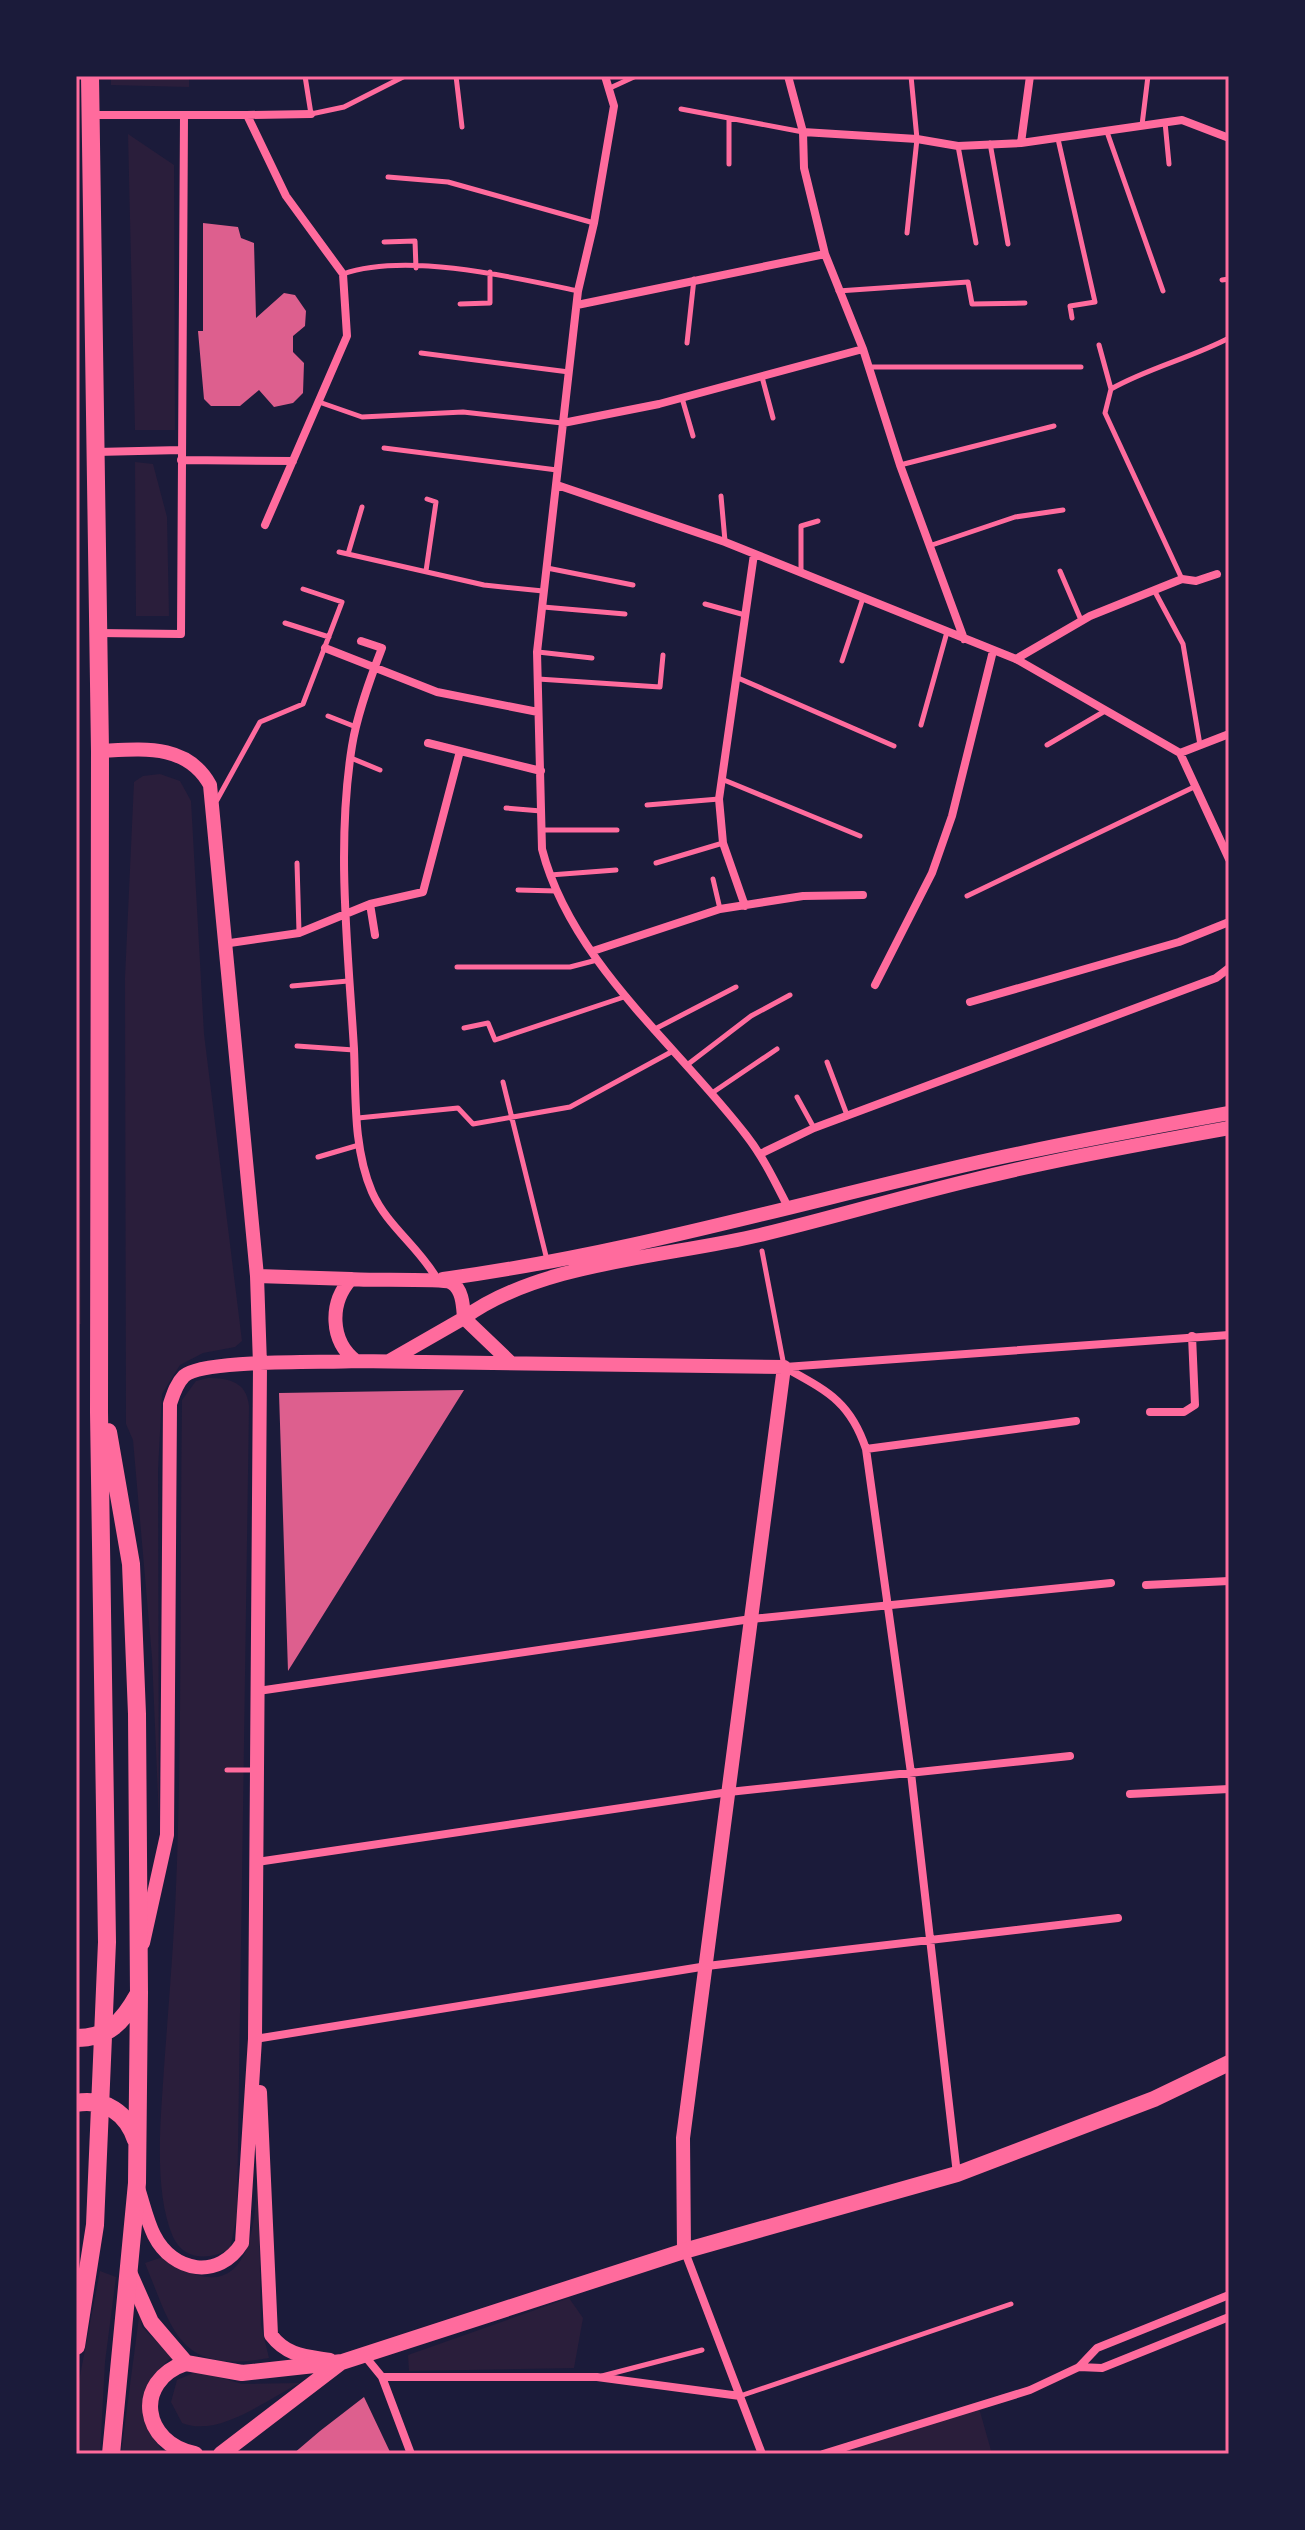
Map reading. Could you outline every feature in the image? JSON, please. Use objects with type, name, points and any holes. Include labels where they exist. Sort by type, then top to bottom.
[{"type":"main road","points":[[76,2346],[95,2225],[107,1942],[100,1386],[100,751],[90,76]]},
{"type":"main road","points":[[100,1386],[131,1564],[137,1714],[138,2155],[111,2454]]},
{"type":"main road","points":[[76,2038],[92,2038],[108,2032],[122,2021],[139,1993]]},
{"type":"main road","points":[[195,2454],[180,2451],[165,2442],[155,2428],[150,2411],[152,2394],[160,2379],[173,2367],[186,2363],[242,2373],[342,2362],[684,2251],[957,2174],[1154,2099],[1229,2063]]},
{"type":"main road","points":[[76,2103],[103,2104],[117,2111],[129,2123],[138,2155]]},
{"type":"main road","points":[[127,2269],[151,2322],[186,2363]]},
{"type":"main road","points":[[213,2454],[221,2454],[342,2362]]},
{"type":"street","points":[[605,76],[614,106],[594,223],[578,291],[537,652],[542,830],[549,875],[598,960],[652,1030],[687,1065],[760,1154],[789,1209]]},
{"type":"street","points":[[788,76],[803,132],[804,168],[825,254],[837,291],[863,349],[900,465],[932,545],[964,639]]},
{"type":"street","points":[[1021,143],[1030,76]]},
{"type":"street","points":[[90,115],[311,114]]},
{"type":"street","points":[[98,633],[181,634],[184,115]]},
{"type":"street","points":[[247,115],[286,196],[343,274],[347,336],[265,525]]},
{"type":"street","points":[[803,132],[917,139],[958,146],[1058,139],[1182,120],[1229,138]]},
{"type":"street","points":[[577,305],[694,278],[825,254]]},
{"type":"street","points":[[563,423],[682,398],[863,349]]},
{"type":"street","points":[[95,452],[293,461]]},
{"type":"street","points":[[557,485],[725,542],[1016,659],[1180,753],[1229,859]]},
{"type":"street","points":[[745,906],[723,843],[719,799],[754,554]]},
{"type":"street","points":[[1016,659],[1081,621],[1154,590],[1182,579],[1196,581],[1217,574]]},
{"type":"street","points":[[361,641],[382,648],[357,727],[351,758],[346,915],[360,1145],[373,1194],[389,1220],[428,1264],[437,1279],[454,1284],[458,1289],[464,1318],[512,1363]]},
{"type":"street","points":[[325,648],[437,692],[538,712]]},
{"type":"street","points":[[875,985],[932,873],[947,830],[993,651]]},
{"type":"street","points":[[1180,753],[1229,734]]},
{"type":"street","points":[[428,743],[541,771]]},
{"type":"street","points":[[100,751],[150,748],[183,757],[203,772],[214,805],[223,944],[257,1276],[260,1365],[255,2039],[244,2232],[236,2253],[222,2265],[205,2269],[188,2266],[164,2250],[153,2234],[137,2183]]},
{"type":"street","points":[[223,944],[299,933],[370,904],[423,892],[460,751]]},
{"type":"street","points":[[593,951],[720,909],[803,896],[863,895]]},
{"type":"street","points":[[370,904],[375,935]]},
{"type":"street","points":[[970,1002],[1166,946],[1229,922]]},
{"type":"street","points":[[760,1154],[814,1128],[1216,978],[1229,968]]},
{"type":"street","points":[[257,1276],[399,1283],[548,1261],[789,1209],[967,1165],[1229,1113]]},
{"type":"street","points":[[389,1361],[513,1288],[759,1235],[974,1179],[1229,1128]]},
{"type":"street","points":[[351,1279],[339,1292],[335,1310],[341,1345],[356,1361]]},
{"type":"street","points":[[139,1959],[167,1835],[170,1404],[184,1376],[212,1365],[356,1361],[784,1367],[1229,1335]]},
{"type":"street","points":[[1150,1412],[1184,1412],[1195,1405],[1192,1336]]},
{"type":"street","points":[[784,1367],[826,1391],[849,1409],[866,1449],[911,1773],[957,2174]]},
{"type":"street","points":[[762,2454],[684,2251],[681,2191],[683,2138],[784,1367]]},
{"type":"street","points":[[866,1449],[1076,1421]]},
{"type":"street","points":[[1146,1585],[1229,1581]]},
{"type":"street","points":[[258,1691],[751,1619],[1111,1583]]},
{"type":"street","points":[[257,1862],[729,1792],[1070,1756]]},
{"type":"street","points":[[1130,1794],[1229,1789]]},
{"type":"street","points":[[255,2039],[707,1966],[1118,1918]]},
{"type":"street","points":[[255,2039],[271,2335],[280,2348],[293,2355],[342,2362]]},
{"type":"street","points":[[823,2454],[979,2408],[1079,2367],[1097,2348],[1229,2295]]},
{"type":"street","points":[[1079,2367],[1102,2368],[1229,2317]]},
{"type":"street","points":[[363,2354],[382,2377],[411,2454]]},
{"type":"street","points":[[382,2377],[597,2377],[740,2396]]},
{"type":"lane","points":[[305,76],[311,114],[344,107],[405,76]]},
{"type":"lane","points":[[456,76],[462,127]]},
{"type":"lane","points":[[610,88],[636,76]]},
{"type":"lane","points":[[907,233],[917,139],[911,76]]},
{"type":"lane","points":[[1142,125],[1148,76]]},
{"type":"lane","points":[[681,109],[803,132]]},
{"type":"lane","points":[[729,120],[729,164]]},
{"type":"lane","points":[[1165,121],[1169,164]]},
{"type":"lane","points":[[1107,132],[1163,291]]},
{"type":"lane","points":[[1058,139],[1095,302],[1070,306],[1072,318]]},
{"type":"lane","points":[[990,142],[1008,244]]},
{"type":"lane","points":[[958,146],[976,243]]},
{"type":"lane","points":[[388,177],[448,182],[594,223]]},
{"type":"lane","points":[[384,242],[415,241],[416,268]]},
{"type":"lane","points":[[343,274],[364,267],[490,272],[578,291]]},
{"type":"lane","points":[[460,304],[490,303],[490,272]]},
{"type":"lane","points":[[687,343],[694,278]]},
{"type":"lane","points":[[837,291],[968,282],[972,304],[1025,303]]},
{"type":"lane","points":[[1111,389],[1135,375],[1193,357],[1229,338]]},
{"type":"lane","points":[[1099,345],[1111,389],[1105,413],[1182,579]]},
{"type":"lane","points":[[421,353],[569,372]]},
{"type":"lane","points":[[868,367],[1081,367]]},
{"type":"lane","points":[[762,377],[773,418]]},
{"type":"lane","points":[[682,398],[693,436]]},
{"type":"lane","points":[[319,402],[362,417],[463,412],[563,423]]},
{"type":"lane","points":[[900,465],[1054,426]]},
{"type":"lane","points":[[384,448],[558,470]]},
{"type":"lane","points":[[721,496],[725,542]]},
{"type":"lane","points":[[426,571],[436,502],[427,499]]},
{"type":"lane","points":[[348,554],[362,507]]},
{"type":"lane","points":[[932,545],[1015,517],[1063,510]]},
{"type":"lane","points":[[801,573],[801,526],[818,521]]},
{"type":"lane","points":[[339,552],[484,585],[543,591]]},
{"type":"lane","points":[[547,568],[633,585]]},
{"type":"lane","points":[[1060,571],[1081,621]]},
{"type":"lane","points":[[214,805],[260,722],[303,704],[342,602],[303,589]]},
{"type":"lane","points":[[1154,590],[1183,644],[1200,745]]},
{"type":"lane","points":[[842,661],[863,598]]},
{"type":"lane","points":[[705,604],[746,616]]},
{"type":"lane","points":[[543,607],[625,614]]},
{"type":"lane","points":[[285,623],[329,637]]},
{"type":"lane","points":[[921,725],[947,632]]},
{"type":"lane","points":[[537,652],[592,658]]},
{"type":"lane","points":[[537,679],[660,687],[663,655]]},
{"type":"lane","points":[[738,678],[894,746]]},
{"type":"lane","points":[[1047,745],[1106,711]]},
{"type":"lane","points":[[328,716],[357,727]]},
{"type":"lane","points":[[351,758],[380,770]]},
{"type":"lane","points":[[724,780],[860,836]]},
{"type":"lane","points":[[967,896],[1194,787]]},
{"type":"lane","points":[[647,805],[719,799]]},
{"type":"lane","points":[[506,808],[542,811]]},
{"type":"lane","points":[[542,830],[617,830]]},
{"type":"lane","points":[[656,863],[723,843]]},
{"type":"lane","points":[[297,863],[299,933]]},
{"type":"lane","points":[[549,875],[616,870]]},
{"type":"lane","points":[[713,879],[720,909]]},
{"type":"lane","points":[[518,890],[558,892]]},
{"type":"lane","points":[[457,967],[570,967],[598,960]]},
{"type":"lane","points":[[292,986],[348,981]]},
{"type":"lane","points":[[652,1030],[736,987]]},
{"type":"lane","points":[[464,1028],[488,1023],[495,1040],[628,995]]},
{"type":"lane","points":[[687,1065],[751,1016],[790,995]]},
{"type":"lane","points":[[297,1046],[354,1050]]},
{"type":"lane","points":[[711,1093],[777,1049]]},
{"type":"lane","points":[[358,1118],[458,1108],[473,1124],[512,1120],[570,1107],[673,1051]]},
{"type":"lane","points":[[827,1062],[848,1116]]},
{"type":"lane","points":[[503,1082],[548,1261]]},
{"type":"lane","points":[[797,1097],[814,1128]]},
{"type":"lane","points":[[318,1157],[360,1145]]},
{"type":"lane","points":[[762,1251],[784,1367]]},
{"type":"lane","points":[[227,1770],[257,1770]]},
{"type":"lane","points":[[740,2396],[1011,2304]]},
{"type":"lane","points":[[597,2377],[702,2350]]},
{"type":"shaded area","points":[[76,76],[81,1324],[76,1325]]},
{"type":"shaded area","points":[[111,76],[189,76],[189,87],[111,85]]},
{"type":"shaded area","points":[[128,134],[174,165],[175,430],[135,430]]},
{"type":"shaded area","points":[[135,462],[153,464],[167,517],[169,616],[136,616]]},
{"type":"shaded area","points":[[160,774],[180,781],[191,801],[204,1034],[242,1341],[235,1347],[203,1353],[180,1365],[162,1394],[158,1470],[159,1819],[152,1657],[133,1440],[126,1424],[125,978],[134,782],[143,776]]},
{"type":"shaded area","points":[[208,1378],[236,1383],[245,1392],[249,1406],[237,2215],[230,2249],[214,2255],[198,2256],[184,2251],[173,2237],[163,2198],[160,2154],[177,1862],[182,1400],[196,1381]]},
{"type":"shaded area","points":[[257,2116],[261,2325],[269,2358],[216,2360],[198,2354],[184,2343],[173,2328],[145,2263],[163,2257],[198,2275],[223,2275],[240,2262],[250,2238],[255,2207]]},
{"type":"shaded area","points":[[100,2271],[116,2277],[105,2362],[100,2454],[76,2454],[76,2397]]},
{"type":"shaded area","points":[[569,2298],[583,2318],[574,2368],[409,2371],[408,2355]]},
{"type":"shaded area","points":[[140,2309],[142,2327],[172,2357],[152,2379],[145,2404],[149,2430],[166,2454],[121,2454]]},
{"type":"shaded area","points":[[198,2371],[242,2384],[300,2383],[242,2415],[211,2425],[196,2426],[182,2423],[171,2402],[177,2380]]},
{"type":"shaded area","points":[[979,2408],[992,2454],[823,2454]]},
{"type":"building","points":[[203,223],[238,227],[241,238],[254,243],[256,318],[284,293],[295,295],[306,311],[305,326],[293,336],[293,352],[304,363],[303,393],[293,403],[274,407],[259,390],[240,406],[211,406],[204,399],[198,331],[203,331]]},
{"type":"building","points":[[464,1390],[288,1671],[279,1393]]},
{"type":"building","points":[[364,2397],[391,2454],[293,2454],[320,2431]]}]
